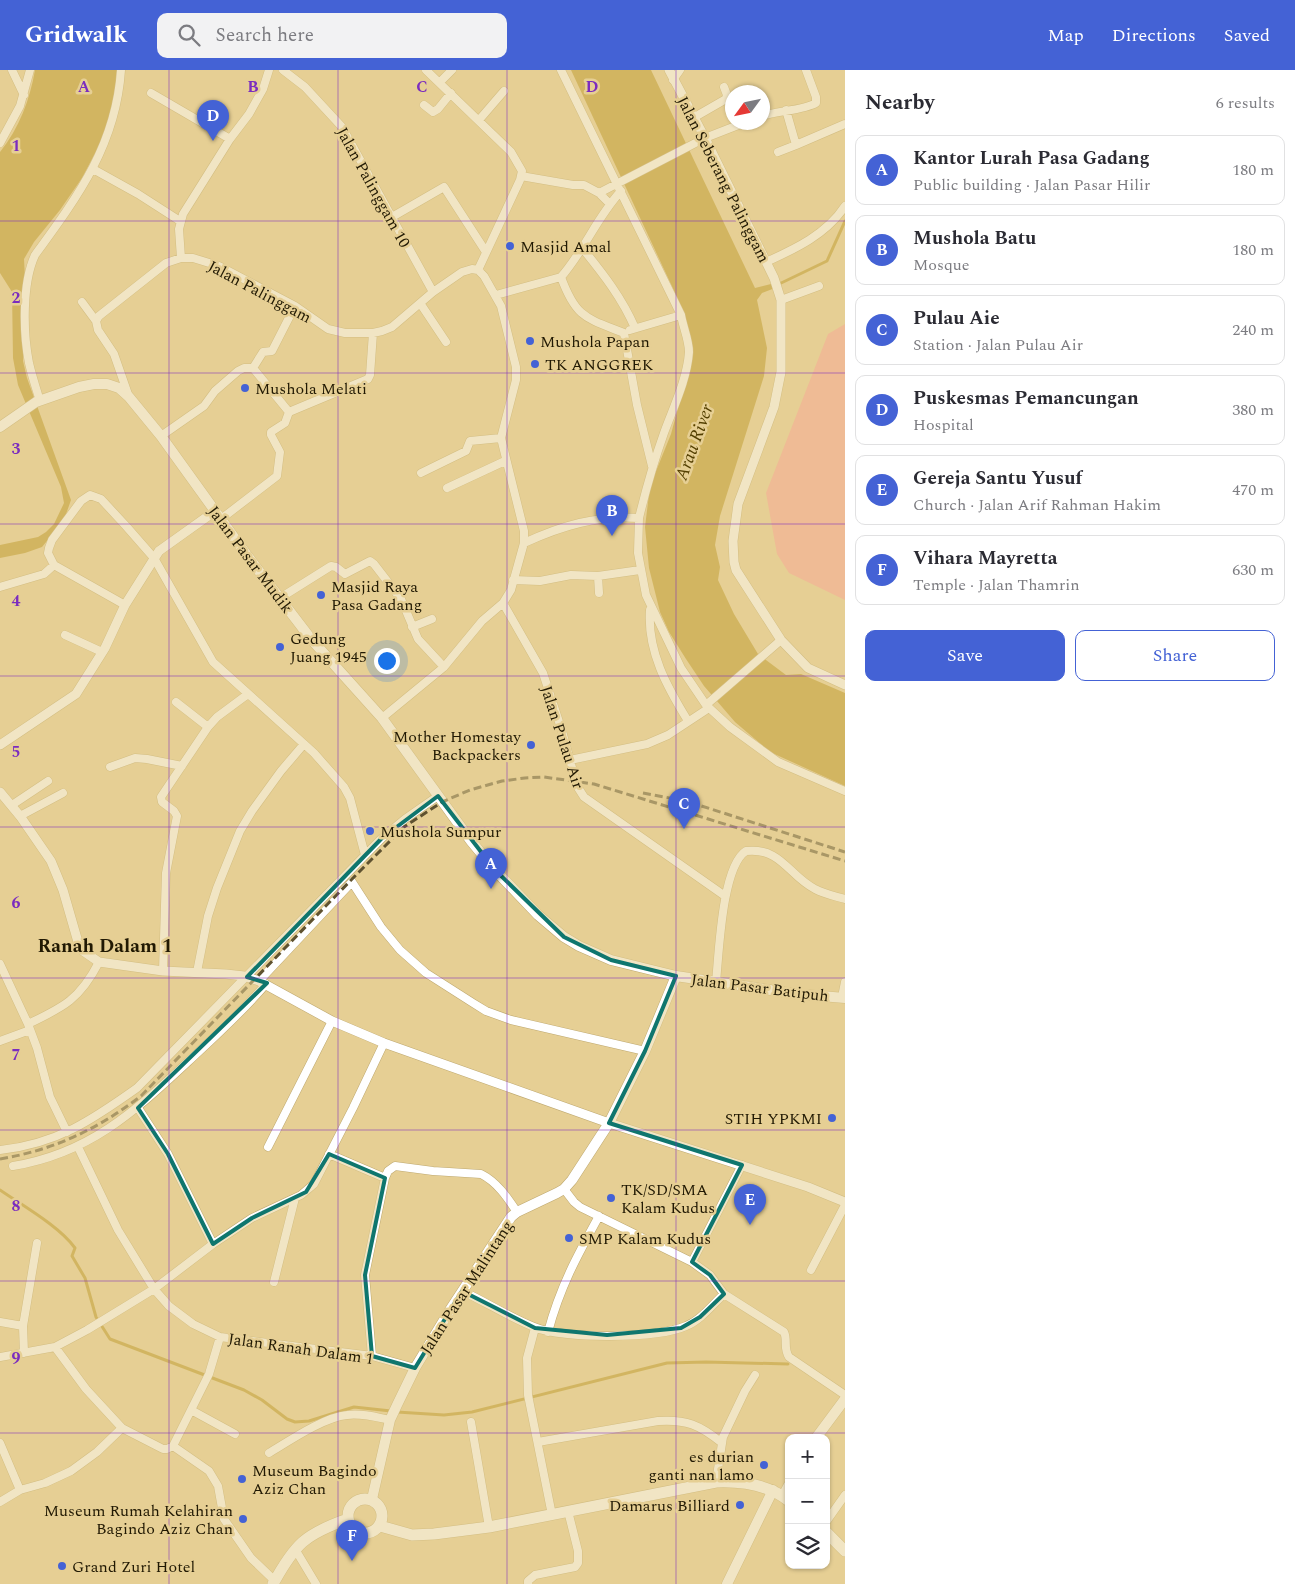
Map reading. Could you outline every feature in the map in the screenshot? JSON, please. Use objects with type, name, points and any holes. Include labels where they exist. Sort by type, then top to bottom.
[{"type":"main road","name":"Jalan Pasar Mudik","points":[[0,426],[38,401],[94,384],[107,384],[119,388],[129,397],[161,436],[311,639],[382,718],[438,796]]},
{"type":"main road","name":"Jalan Pasar Batipuh","points":[[438,796],[456,823],[495,870],[538,915],[579,946],[596,954],[638,967],[676,976],[797,994],[844,997]]},
{"type":"main road","name":"Jalan Pasar Malintang","points":[[372,1499],[391,1418],[415,1368],[502,1229],[517,1212],[564,1189],[610,1123],[645,1052],[676,976]]},
{"type":"main road","points":[[819,1434],[845,1399]]},
{"type":"main road","points":[[380,1526],[423,1536],[488,1527],[716,1482],[750,1484],[772,1490],[785,1498]]},
{"type":"main road","points":[[727,1584],[772,1490]]},
{"type":"main road","points":[[360,1499],[372,1499],[381,1508],[383,1514],[380,1526],[368,1533],[361,1533],[355,1530],[348,1519],[350,1507],[360,1499]]},
{"type":"main road","points":[[274,1582],[295,1549],[317,1530],[348,1519]]},
{"type":"main road","points":[[830,1536],[845,1551]]},
{"type":"street","points":[[12,70],[24,95]]},
{"type":"street","points":[[0,143],[20,106],[30,70]]},
{"type":"street","points":[[38,401],[29,365],[26,339],[26,312],[30,269],[35,255],[94,169],[108,136],[116,107],[121,70]]},
{"type":"street","points":[[96,321],[99,316],[159,267],[181,258],[178,238],[180,221],[187,206],[230,138],[249,114],[258,98],[269,70]]},
{"type":"street","name":"Jalan Palinggam 10","points":[[284,70],[306,87],[342,126],[433,292]]},
{"type":"street","points":[[382,718],[444,667],[482,621],[508,597],[524,543],[524,531],[500,438],[517,374],[504,317],[496,296],[484,276],[478,270],[522,176],[520,166],[511,152],[426,70]]},
{"type":"street","points":[[440,82],[452,70]]},
{"type":"street","points":[[561,70],[618,182],[681,315],[689,351],[680,387],[652,466],[639,518],[638,553],[640,570],[650,608],[681,668],[709,704],[742,736],[778,762],[845,791]]},
{"type":"street","name":"Jalan Seberang Palinggam","points":[[669,70],[774,278],[780,297],[781,372],[774,407],[738,504],[733,541],[736,570],[779,641],[808,668],[845,685]]},
{"type":"street","name":"Jalan Seberang Palinggam","points":[[673,80],[680,70]]},
{"type":"street","points":[[770,114],[808,106],[816,102],[806,70]]},
{"type":"street","points":[[693,118],[726,99],[727,95],[724,87]]},
{"type":"street","points":[[479,120],[504,91]]},
{"type":"street","points":[[151,93],[230,138]]},
{"type":"street","points":[[424,105],[433,112],[438,109],[451,93]]},
{"type":"street","points":[[786,110],[796,145]]},
{"type":"street","points":[[778,152],[845,124]]},
{"type":"street","points":[[599,192],[705,138],[726,130]]},
{"type":"street","points":[[94,169],[180,221]]},
{"type":"street","points":[[522,176],[573,185],[584,185],[599,192],[609,204]]},
{"type":"street","points":[[392,217],[444,187],[486,252]]},
{"type":"street","points":[[496,296],[561,277],[583,249],[609,204],[621,191]]},
{"type":"street","points":[[766,262],[801,246],[828,225],[845,206]]},
{"type":"street","points":[[583,249],[605,276],[625,306],[635,328]]},
{"type":"street","name":"Jalan Palinggam","points":[[181,258],[193,258],[219,266],[295,306],[328,328],[336,332],[354,334],[373,333],[392,326],[433,292],[462,272],[472,269],[478,270]]},
{"type":"street","points":[[561,277],[571,302],[582,315],[624,333],[681,315]]},
{"type":"street","points":[[780,297],[819,286]]},
{"type":"street","points":[[82,302],[96,321],[98,330],[114,354],[129,397]]},
{"type":"street","points":[[420,303],[446,342]]},
{"type":"street","points":[[253,368],[263,352],[272,350],[295,306]]},
{"type":"street","points":[[0,745],[76,694],[102,652],[125,605],[159,551],[277,476],[280,452],[271,432],[285,423],[289,412],[367,380],[370,375],[373,333]]},
{"type":"street","points":[[624,333],[637,405],[652,466]]},
{"type":"street","points":[[161,436],[204,406],[215,390],[238,371],[244,368],[253,368]]},
{"type":"street","points":[[253,368],[289,412]]},
{"type":"street","points":[[421,473],[466,451],[470,440],[500,438]]},
{"type":"street","points":[[446,488],[505,461]]},
{"type":"street","points":[[125,605],[54,565],[48,553],[50,544],[81,501],[92,495],[101,499],[106,504],[154,558],[208,656],[218,668],[304,744],[333,773],[349,795],[365,855]]},
{"type":"street","points":[[524,543],[582,521],[608,517],[639,518]]},
{"type":"street","points":[[280,598],[333,565],[345,574],[370,561],[398,595],[421,643],[444,667]]},
{"type":"street","points":[[0,587],[44,574],[54,565]]},
{"type":"street","points":[[513,580],[533,582],[571,575],[598,576],[640,570]]},
{"type":"street","points":[[598,576],[599,594]]},
{"type":"street","name":"Jalan Pulau Air","points":[[503,603],[543,673],[577,786],[588,802],[726,896]]},
{"type":"street","points":[[650,608],[650,633],[655,654],[668,686],[688,721]]},
{"type":"street","points":[[412,627],[432,619]]},
{"type":"street","points":[[65,635],[102,652]]},
{"type":"street","points":[[570,760],[647,744],[668,735],[709,704],[779,641]]},
{"type":"street","points":[[163,971],[166,873],[177,816],[174,811],[163,804],[161,799],[208,727],[216,718],[248,694]]},
{"type":"street","points":[[176,702],[208,727]]},
{"type":"street","points":[[197,972],[208,916],[240,831],[281,771],[304,744]]},
{"type":"street","points":[[110,767],[134,758],[182,766]]},
{"type":"street","points":[[12,805],[48,781]]},
{"type":"street","points":[[0,792],[12,805],[51,861],[58,874],[78,942],[83,951],[99,962],[163,971],[247,977],[263,982],[332,1021],[384,1043],[610,1123],[808,1188],[845,1204],[811,1270]]},
{"type":"street","points":[[20,816],[63,793]]},
{"type":"street","points":[[0,1150],[39,1144],[67,1132],[102,1113],[137,1088],[365,855],[405,819],[438,796]]},
{"type":"street","points":[[716,982],[726,896],[738,857],[746,851],[752,850],[772,854],[815,889],[845,899]]},
{"type":"street","points":[[13,1166],[48,1158],[78,1147],[138,1108],[223,1030],[352,882],[381,927],[400,950],[426,973],[472,1003],[486,1011],[511,1020],[645,1052]]},
{"type":"street","points":[[0,1040],[29,1027],[70,1001],[83,989],[99,962]]},
{"type":"street","points":[[0,964],[38,1048],[50,1097],[67,1132]]},
{"type":"street","points":[[844,997],[845,982]]},
{"type":"street","points":[[268,1147],[332,1021]]},
{"type":"street","points":[[0,1357],[55,1347],[87,1330],[154,1289],[213,1244],[261,1213],[306,1192],[314,1184],[384,1043]]},
{"type":"street","points":[[138,1108],[168,1154],[213,1244]]},
{"type":"street","name":"Jalan Ranah Dalam 1","points":[[78,1147],[118,1230],[154,1289],[169,1306],[194,1324],[220,1337],[372,1356],[415,1368]]},
{"type":"street","points":[[329,1154],[385,1178]]},
{"type":"street","points":[[692,1262],[742,1165]]},
{"type":"street","points":[[372,1356],[365,1275],[388,1171],[395,1166],[481,1174],[498,1187],[517,1212]]},
{"type":"street","points":[[564,1189],[574,1202],[692,1262],[710,1275],[724,1294],[784,1332],[786,1336],[786,1352],[789,1358],[845,1395]]},
{"type":"street","points":[[274,1282],[295,1198]]},
{"type":"street","points":[[548,1332],[564,1282],[599,1216]]},
{"type":"street","points":[[24,1353],[23,1326],[37,1243]]},
{"type":"street","points":[[462,1291],[535,1328],[548,1332],[607,1335],[674,1330],[693,1323],[724,1294]]},
{"type":"street","points":[[0,1322],[23,1326]]},
{"type":"street","points":[[535,1328],[527,1358],[528,1394],[552,1515]]},
{"type":"street","points":[[55,1347],[86,1389],[122,1428],[163,1449],[173,1446],[192,1410],[209,1374],[220,1337]]},
{"type":"street","points":[[716,1482],[722,1443],[741,1399],[755,1375]]},
{"type":"street","points":[[192,1410],[235,1434]]},
{"type":"street","points":[[269,1453],[311,1429],[344,1415],[391,1418]]},
{"type":"street","points":[[538,1442],[673,1420],[691,1423],[722,1443]]},
{"type":"street","points":[[470,1422],[488,1527]]},
{"type":"street","points":[[0,1502],[20,1490],[45,1483],[71,1471],[97,1452],[122,1428]]},
{"type":"street","points":[[0,1443],[20,1490]]},
{"type":"street","points":[[173,1446],[210,1471],[218,1486],[222,1511],[229,1527],[251,1558],[274,1582]]},
{"type":"street","points":[[830,1516],[845,1495]]},
{"type":"street","points":[[528,1584],[528,1581],[535,1575],[575,1567],[578,1563],[578,1551],[568,1511]]},
{"type":"street","points":[[295,1549],[316,1584]]},
{"type":"highlighted area","points":[[438,796],[495,870],[564,937],[611,960],[676,976],[645,1051],[609,1123],[742,1165],[692,1262],[710,1275],[724,1294],[700,1317],[681,1328],[607,1335],[535,1328],[462,1291],[415,1368],[372,1356],[365,1275],[385,1178],[329,1154],[306,1192],[252,1218],[213,1244],[168,1154],[138,1108],[267,983],[247,977],[382,838]]},
{"type":"shaded area","points":[[845,324],[845,600],[789,573],[777,554],[766,493],[828,334]]},
{"type":"water","points":[[35,70],[118,70],[116,98],[100,144],[82,178],[60,210],[34,242],[24,259],[23,361],[27,378],[71,500],[64,520],[42,547],[0,558],[0,545],[38,537],[46,532],[54,524],[64,503],[61,487],[18,385],[13,358],[12,292],[0,273],[0,152],[13,134],[23,113]]},
{"type":"water","name":"Arau River","points":[[571,70],[651,70],[755,288],[775,283],[775,288],[762,293],[757,300],[767,348],[764,376],[720,516],[715,545],[720,567],[718,580],[734,614],[758,654],[786,675],[801,674],[845,693],[845,786],[770,752],[735,722],[704,686],[669,632],[660,612],[649,568],[645,527],[650,486],[671,434],[690,364],[683,310]]},
{"type":"waterway","points":[[777,285],[827,261],[845,221]]},
{"type":"waterway","points":[[0,1190],[50,1224],[75,1248],[72,1256],[85,1278],[96,1317],[110,1339],[244,1390],[262,1400],[287,1419],[295,1422],[309,1421],[354,1407],[391,1411]]},
{"type":"waterway","points":[[397,1412],[444,1415],[472,1412],[667,1363],[788,1364]]},
{"type":"railway","points":[[0,1159],[39,1150],[75,1136],[92,1128],[141,1096],[404,827],[442,802],[470,790],[502,781],[544,777],[594,784],[845,861]]},
{"type":"railway","points":[[643,793],[686,801],[845,852]]},
{"type":"place","name":"Puskesmas Pemancungan","points":[[213,141]]},
{"type":"place","name":"Masjid Amal","points":[[510,246]]},
{"type":"place","name":"Mushola Papan","points":[[530,341]]},
{"type":"place","name":"TK ANGGREK","points":[[535,364]]},
{"type":"place","name":"Mushola Melati","points":[[245,388]]},
{"type":"place","name":"Mushola Batu","points":[[612,536]]},
{"type":"place","name":"Masjid Raya Pasa Gadang","points":[[321,595]]},
{"type":"place","name":"Gedung Juang 1945","points":[[280,647]]},
{"type":"place","name":"Mother Homestay Backpackers","points":[[531,745]]},
{"type":"place","name":"Pulau Aie","points":[[684,829]]},
{"type":"place","name":"Mushola Sumpur","points":[[370,831]]},
{"type":"place","name":"Kantor Lurah Pasa Gadang","points":[[491,889]]},
{"type":"place","name":"STIH YPKMI","points":[[832,1118]]},
{"type":"place","name":"TK/SD/SMA Kalam Kudus","points":[[611,1198]]},
{"type":"place","name":"Gereja Santu Yusuf","points":[[750,1225]]},
{"type":"place","name":"SMP Kalam Kudus","points":[[569,1238]]},
{"type":"place","name":"es durian ganti nan lamo","points":[[764,1465]]},
{"type":"place","name":"Museum Bagindo Aziz Chan","points":[[242,1479]]},
{"type":"place","name":"Damarus Billiard","points":[[740,1505]]},
{"type":"place","name":"Museum Rumah Kelahiran Bagindo Aziz Chan","points":[[243,1519]]},
{"type":"place","name":"Vihara Mayretta","points":[[352,1561]]},
{"type":"place","name":"Grand Zuri Hotel","points":[[62,1566]]},
{"type":"district","name":"Ranah Dalam 1","points":[[105,945]]}]
